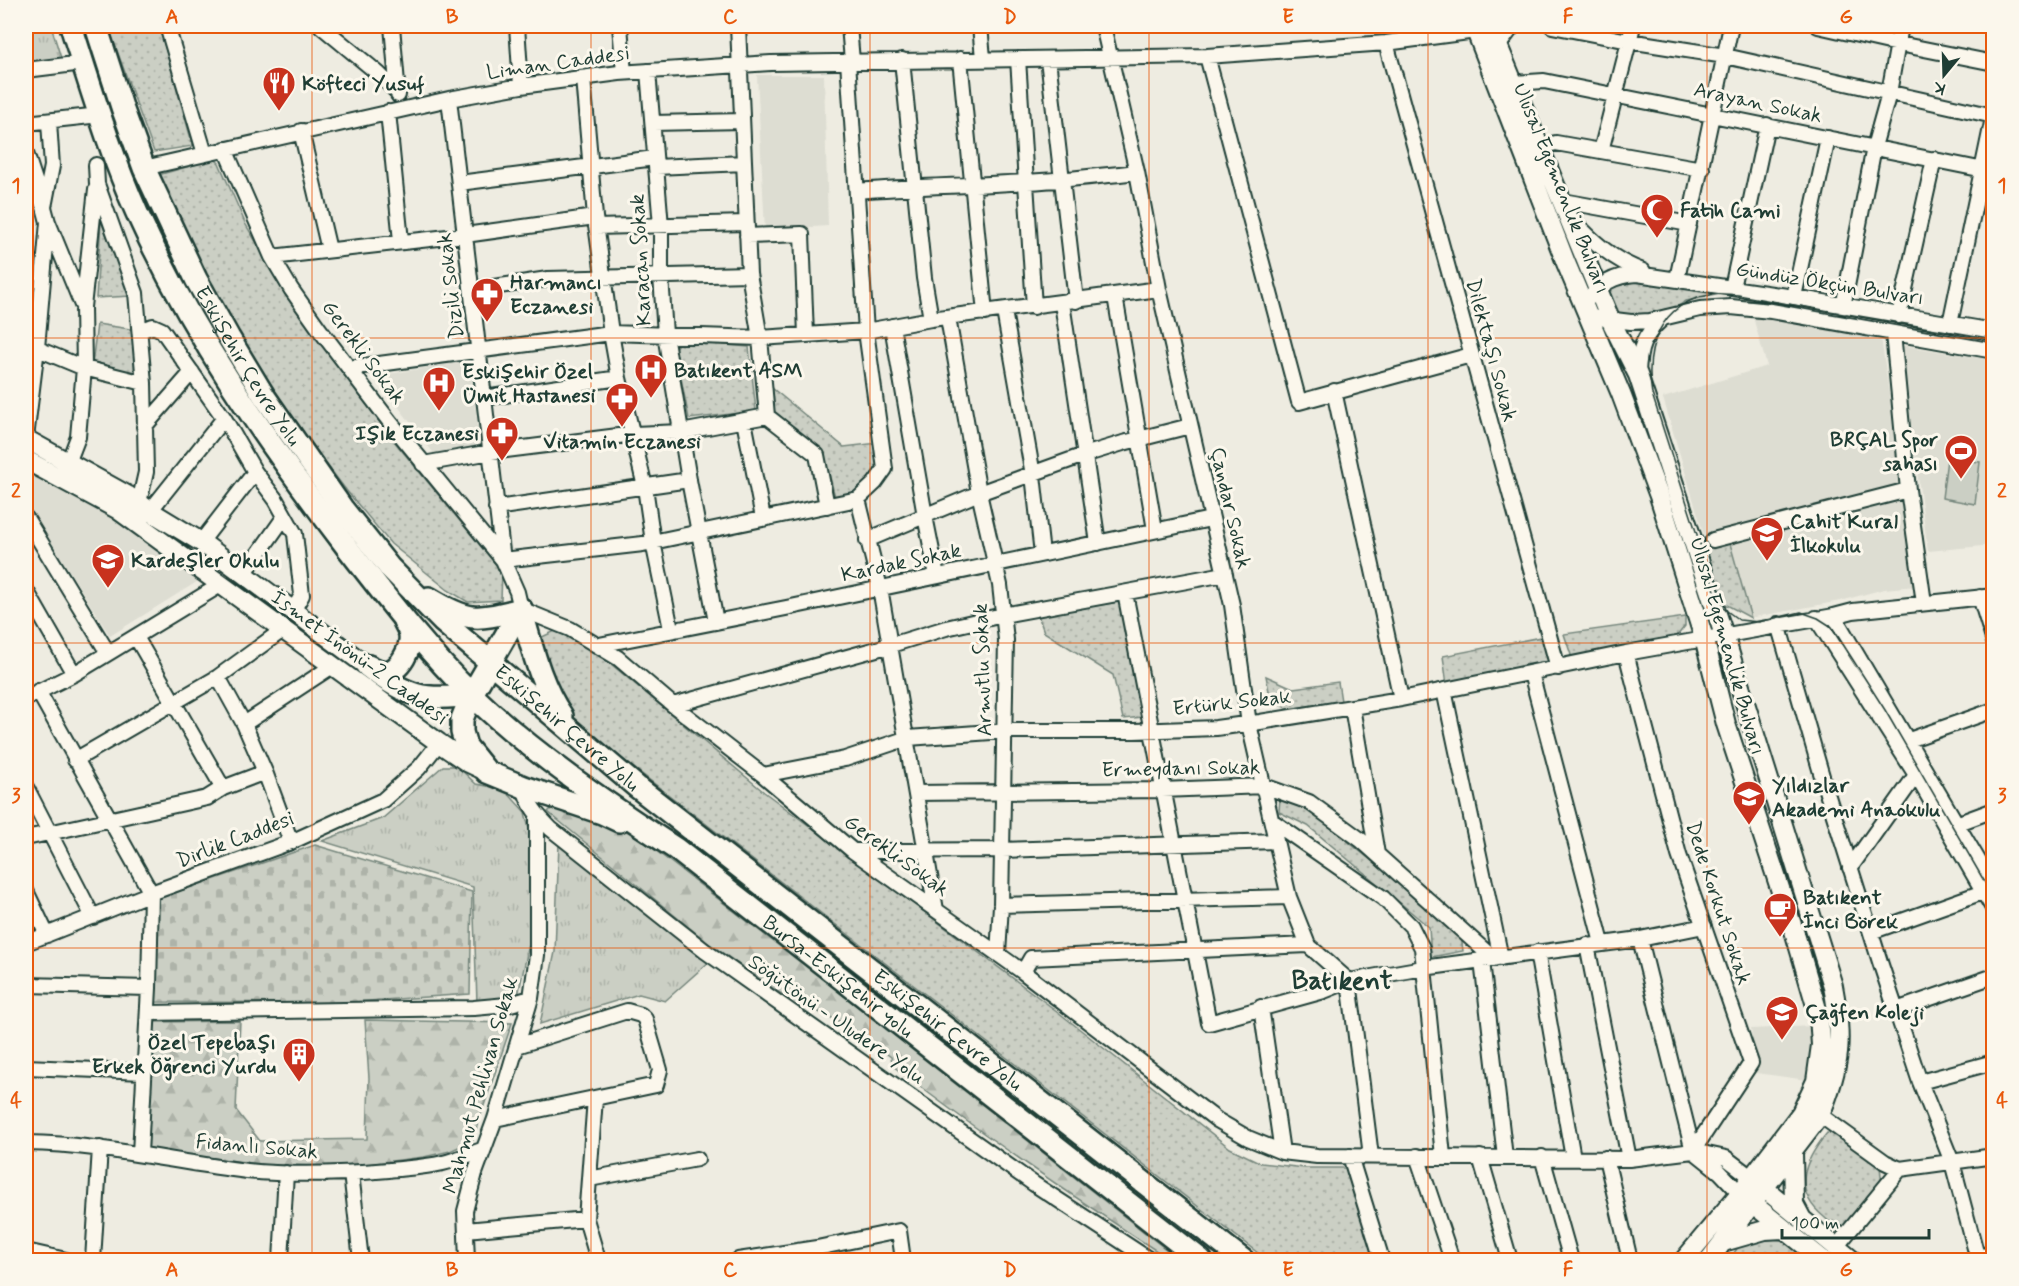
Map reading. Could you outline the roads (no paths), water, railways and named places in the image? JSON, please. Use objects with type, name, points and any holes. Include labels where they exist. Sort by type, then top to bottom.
[{"type":"highway","name":"Eskişehir Çevre Yolu","points":[[71,26],[100,115],[137,213],[210,352],[240,401],[404,621],[472,694]]},
{"type":"highway","name":"Eskişehir Çevre Yolu","points":[[96,26],[144,168],[196,279],[264,396],[342,508],[389,567],[442,621],[637,787],[1243,1260]]},
{"type":"highway","points":[[389,567],[429,598],[465,616],[483,618],[521,609]]},
{"type":"highway","points":[[521,609],[472,694],[462,719],[462,732],[466,746],[487,772],[602,813],[676,849]]},
{"type":"highway","points":[[521,609],[539,674],[551,701],[574,734]]},
{"type":"highway","points":[[367,666],[383,672],[392,671],[403,659],[410,646],[410,634],[404,621]]},
{"type":"highway","points":[[367,666],[389,683],[408,693],[429,698],[448,699],[472,694]]},
{"type":"highway","name":"Bursa-Eskişehir yolu","points":[[472,694],[563,771],[676,849],[1201,1260]]},
{"type":"main road","name":"Ulusal Egemenlik Bulvarı","points":[[1480,27],[1498,45],[1610,319],[1638,375],[1724,635],[1833,986],[1839,1019],[1840,1044],[1831,1089],[1820,1115],[1792,1152],[1757,1183]]},
{"type":"main road","name":"Ulusal Egemenlik Bulvarı","points":[[1480,27],[1566,263],[1587,310],[1659,496],[1704,638],[1726,724],[1802,956],[1819,1016],[1821,1045],[1816,1081],[1801,1113],[1746,1198],[1723,1242],[1709,1260]]},
{"type":"main road","name":"İsmet İnönü-2 Caddesi","points":[[26,439],[127,495],[201,542],[367,666]]},
{"type":"main road","name":"İsmet İnönü-2 Caddesi","points":[[26,460],[117,509],[439,743],[487,772]]},
{"type":"main road","points":[[1792,1152],[1794,1204],[1803,1222]]},
{"type":"main road","points":[[1757,1183],[1803,1222],[1830,1254]]},
{"type":"main road","name":"Ulusal Egemenlik Bulvarı","points":[[1684,1260],[1746,1198]]},
{"type":"main road","points":[[1746,1198],[1784,1229],[1830,1254],[1852,1260]]},
{"type":"main road","points":[[1723,1242],[1765,1230],[1784,1229]]},
{"type":"street","points":[[167,26],[205,154]]},
{"type":"street","points":[[321,26],[380,74],[398,93]]},
{"type":"street","points":[[392,26],[398,93],[393,110],[401,241]]},
{"type":"street","points":[[517,26],[521,86]]},
{"type":"street","points":[[620,26],[624,73]]},
{"type":"street","points":[[738,26],[749,274],[760,338],[767,416],[817,455],[827,506]]},
{"type":"street","points":[[503,560],[653,542],[858,499],[875,483],[885,469],[866,331],[849,26]]},
{"type":"street","points":[[981,26],[983,58]]},
{"type":"street","name":"Çandar Sokak","points":[[1103,26],[1137,172],[1159,290],[1232,604],[1249,724],[1289,897],[1308,945],[1349,981]]},
{"type":"street","points":[[1498,45],[1513,26]]},
{"type":"street","points":[[1552,26],[1725,56],[1993,115],[1988,171],[1950,324]]},
{"type":"street","points":[[1601,151],[1633,26]]},
{"type":"street","points":[[1677,279],[1731,26]]},
{"type":"street","points":[[1818,26],[1994,63]]},
{"type":"street","points":[[1843,307],[1874,147],[1889,93],[1901,26]]},
{"type":"street","name":"Liman Caddesi","points":[[144,168],[393,110],[521,86],[624,73],[740,65],[850,61],[1207,56],[1386,43],[1480,27]]},
{"type":"street","name":"Dilektaşı Sokak","points":[[1386,43],[1558,668]]},
{"type":"street","points":[[1207,56],[1299,402],[1471,355]]},
{"type":"street","points":[[1048,58],[1076,301]]},
{"type":"street","points":[[960,59],[985,313]]},
{"type":"street","points":[[1018,59],[1034,307]]},
{"type":"street","points":[[902,60],[924,278],[931,319]]},
{"type":"street","points":[[26,70],[83,63]]},
{"type":"street","name":"Karacan Sokak","points":[[648,71],[661,226],[661,276],[665,334],[689,480],[716,622]]},
{"type":"street","points":[[583,78],[596,222],[611,333],[619,378],[645,487],[653,542],[671,629]]},
{"type":"street","name":"Arayan Sokak","points":[[1513,83],[1544,81],[1616,94],[1988,171]]},
{"type":"street","name":"Dizili Sokak","points":[[449,99],[503,560],[517,592],[521,609]]},
{"type":"street","points":[[26,123],[100,115]]},
{"type":"street","points":[[652,123],[742,121]]},
{"type":"street","points":[[44,207],[52,166],[49,122]]},
{"type":"street","points":[[1732,288],[1767,125]]},
{"type":"street","points":[[301,131],[329,250]]},
{"type":"street","points":[[1794,297],[1828,138]]},
{"type":"street","points":[[1540,147],[1557,143],[1702,169]]},
{"type":"street","name":"Gerekli Sokak","points":[[225,149],[272,257],[314,322],[423,464],[503,560]]},
{"type":"street","points":[[26,153],[48,222],[83,308]]},
{"type":"street","points":[[1899,316],[1934,159]]},
{"type":"street","points":[[459,183],[592,166],[656,162],[744,163]]},
{"type":"street","points":[[68,463],[78,437],[84,368],[83,308],[97,184],[96,165]]},
{"type":"street","points":[[857,191],[916,186],[1062,180],[1137,172]]},
{"type":"street","points":[[97,184],[136,293],[144,383],[145,507]]},
{"type":"street","points":[[1566,209],[1689,224]]},
{"type":"street","points":[[1566,209],[1592,240],[1614,257],[1632,267],[1659,277]]},
{"type":"street","points":[[26,439],[31,346],[48,222]]},
{"type":"street","points":[[272,257],[401,241],[596,222],[802,234],[806,335]]},
{"type":"street","points":[[472,290],[548,279],[749,274]]},
{"type":"street","points":[[1587,310],[1599,288],[1608,280],[1619,275],[1637,274],[1659,277]]},
{"type":"street","name":"Gündüz Ökçün Bulvarı","points":[[1659,277],[1994,331]]},
{"type":"street","points":[[349,368],[611,333],[760,338],[866,331],[931,319],[1159,290]]},
{"type":"street","points":[[1115,297],[1155,530]]},
{"type":"street","points":[[1062,303],[1098,543]]},
{"type":"street","name":"Gündüz Ökçün Bulvarı","points":[[1587,310],[1610,319],[1631,322],[1663,319],[1700,309],[1731,307],[1771,311],[1994,351]]},
{"type":"street","points":[[1004,311],[1033,475],[1042,554]]},
{"type":"street","name":"Armutlu Sokak","points":[[948,318],[979,493],[1000,585],[1006,640],[1004,791],[998,954]]},
{"type":"street","points":[[1638,375],[1639,352],[1643,343],[1648,333],[1663,319]]},
{"type":"street","points":[[140,331],[153,326],[162,330],[224,418],[295,534],[302,595],[293,611]]},
{"type":"street","points":[[892,326],[937,576]]},
{"type":"street","points":[[1893,333],[1908,490],[1924,603]]},
{"type":"street","points":[[31,346],[84,368],[144,383]]},
{"type":"street","points":[[144,427],[192,372]]},
{"type":"street","points":[[484,398],[619,378]]},
{"type":"street","points":[[1334,391],[1401,699]]},
{"type":"street","points":[[423,464],[491,452],[634,434],[681,432],[767,416]]},
{"type":"street","points":[[145,507],[224,418]]},
{"type":"street","points":[[744,420],[763,518]]},
{"type":"street","points":[[867,540],[979,493],[1084,455],[1190,426]]},
{"type":"street","points":[[201,542],[255,472]]},
{"type":"street","points":[[496,508],[689,480]]},
{"type":"street","points":[[1713,540],[1908,490]]},
{"type":"street","points":[[858,499],[880,588],[891,645],[936,910]]},
{"type":"street","points":[[243,574],[285,516]]},
{"type":"street","points":[[26,518],[108,653]]},
{"type":"street","name":"Kardak Sokak","points":[[599,645],[1211,519]]},
{"type":"street","points":[[673,705],[946,628],[1003,615],[1225,574]]},
{"type":"street","points":[[140,1153],[148,1012],[151,893],[75,760],[32,694],[74,674],[222,584]]},
{"type":"street","points":[[26,590],[74,674]]},
{"type":"street","points":[[1125,592],[1150,731],[1209,1023],[1324,991],[1349,981],[1494,956],[1640,939],[1704,926]]},
{"type":"street","points":[[1987,596],[1994,642]]},
{"type":"street","name":"Ertürk Sokak","points":[[763,775],[845,759],[908,738],[1005,731],[1150,731],[1249,724],[1401,699],[1626,653],[1853,611],[1987,596]]},
{"type":"street","name":"Gerekli Sokak","points":[[521,609],[570,629],[618,658],[853,851],[1023,972],[1217,1120],[1248,1138],[1282,1152],[1317,1156],[1629,1159],[1693,1150]]},
{"type":"street","points":[[1834,616],[1956,824],[1988,890],[1994,910]]},
{"type":"street","points":[[1816,618],[1988,890]]},
{"type":"street","points":[[1779,624],[1870,932],[1920,1082],[1952,1162],[1973,1258],[1994,1255]]},
{"type":"street","points":[[75,760],[175,704],[218,677],[284,629]]},
{"type":"street","points":[[136,637],[224,788]]},
{"type":"street","name":"Dede Korkut Sokak","points":[[1626,653],[1679,855],[1751,1064],[1693,1150]]},
{"type":"street","points":[[244,724],[334,665]]},
{"type":"street","points":[[1531,673],[1602,944]]},
{"type":"street","points":[[218,677],[244,724],[291,842]]},
{"type":"street","points":[[1444,690],[1494,956],[1505,1157]]},
{"type":"street","points":[[1352,707],[1377,854]]},
{"type":"street","points":[[1909,741],[1994,710]]},
{"type":"street","name":"Dirlik Caddesi","points":[[26,944],[151,893],[291,842],[383,800],[419,768],[439,743]]},
{"type":"street","points":[[26,838],[207,798],[224,788],[265,772]]},
{"type":"street","points":[[1850,867],[1916,775]]},
{"type":"street","name":"Ermeydanı Sokak","points":[[916,793],[1162,790],[1264,786],[1309,802],[1377,854],[1494,956]]},
{"type":"street","points":[[26,787],[93,916]]},
{"type":"street","name":"Söğütönü - Uludere Yolu","points":[[524,787],[526,799],[537,814],[566,841],[705,951],[1034,1184],[1150,1260]]},
{"type":"street","points":[[1956,824],[1994,810]]},
{"type":"street","name":"Mahmut Pehlivan Sokak","points":[[467,1260],[465,1211],[482,1150],[495,1119],[531,998],[537,955],[537,814]]},
{"type":"street","points":[[1272,821],[1383,898],[1411,926],[1422,948],[1443,1156]]},
{"type":"street","points":[[853,851],[1002,850],[1276,842]]},
{"type":"street","points":[[1870,932],[1988,890]]},
{"type":"street","points":[[26,891],[46,935]]},
{"type":"street","points":[[1001,905],[1289,897]]},
{"type":"street","points":[[1640,939],[1693,1150],[1720,1172],[1746,1198]]},
{"type":"street","points":[[1023,972],[1031,958],[1308,945]]},
{"type":"street","points":[[1587,945],[1629,1159]]},
{"type":"street","points":[[1537,952],[1573,1158]]},
{"type":"street","points":[[1896,1010],[1994,976]]},
{"type":"street","points":[[1349,981],[1371,1156]]},
{"type":"street","points":[[26,985],[149,988]]},
{"type":"street","points":[[148,1012],[464,1008],[507,1005],[531,998]]},
{"type":"street","points":[[1261,1007],[1282,1152]]},
{"type":"street","points":[[495,1119],[656,1085],[660,1070],[645,1019],[641,1015],[627,1011],[517,1046]]},
{"type":"street","points":[[1920,1082],[1994,1062]]},
{"type":"street","points":[[26,1067],[144,1072]]},
{"type":"street","points":[[595,1098],[586,1219],[598,1260]]},
{"type":"street","points":[[1820,1115],[1886,1162],[1900,1169],[1994,1156]]},
{"type":"street","name":"Fidanlı Sokak","points":[[26,1143],[100,1148],[248,1171],[285,1173],[351,1173],[444,1163],[482,1150]]},
{"type":"street","points":[[93,1260],[100,1148]]},
{"type":"street","points":[[1693,1150],[1726,1158],[1757,1183]]},
{"type":"street","points":[[1350,1156],[1382,1260]]},
{"type":"street","points":[[1417,1156],[1452,1260]]},
{"type":"street","points":[[1480,1156],[1510,1260]]},
{"type":"street","points":[[1542,1157],[1571,1260]]},
{"type":"street","points":[[1606,1158],[1630,1260]]},
{"type":"street","points":[[589,1179],[697,1159]]},
{"type":"street","points":[[1830,1254],[1900,1169]]},
{"type":"street","points":[[281,1260],[285,1173]]},
{"type":"street","points":[[351,1173],[362,1260]]},
{"type":"street","points":[[466,1230],[586,1219]]},
{"type":"street","points":[[738,1260],[817,1248],[899,1231],[903,1260]]},
{"type":"street","points":[[26,1251],[66,1260]]},
{"type":"tram line","points":[[1994,341],[1738,295],[1717,294],[1693,300],[1668,318],[1659,331],[1654,345],[1650,377],[1652,394],[1717,597],[1723,608],[1739,620],[1759,622],[1801,612],[1818,618],[1832,627],[1885,710],[1994,898]]},
{"type":"place","name":"Köfteci Yusuf","points":[[279,112]]},
{"type":"place","name":"Fatih Cami","points":[[1657,239]]},
{"type":"place","name":"Harmancı Eczanesi","points":[[487,323]]},
{"type":"place","name":"Batıkent ASM","points":[[651,399]]},
{"type":"place","name":"Eskişehir Özel Ümit Hastanesi","points":[[439,412]]},
{"type":"place","name":"Vitamin Eczanesi","points":[[622,428]]},
{"type":"place","name":"Işık Eczanesi","points":[[502,462]]},
{"type":"place","name":"BRÇAL Spor sahası","points":[[1961,480]]},
{"type":"place","name":"Cahit Kural İlkokulu","points":[[1767,562]]},
{"type":"place","name":"Kardeşler Okulu","points":[[108,589]]},
{"type":"place","name":"Yıldızlar Akademi Anaokulu","points":[[1749,826]]},
{"type":"place","name":"Batıkent İnci Börek","points":[[1780,938]]},
{"type":"place","name":"Çağfen Koleji","points":[[1782,1041]]},
{"type":"place","name":"Özel Tepebaşı Erkek Öğrenci Yurdu","points":[[299,1083]]},
{"type":"district","name":"Batıkent","points":[[1342,980]]}]
